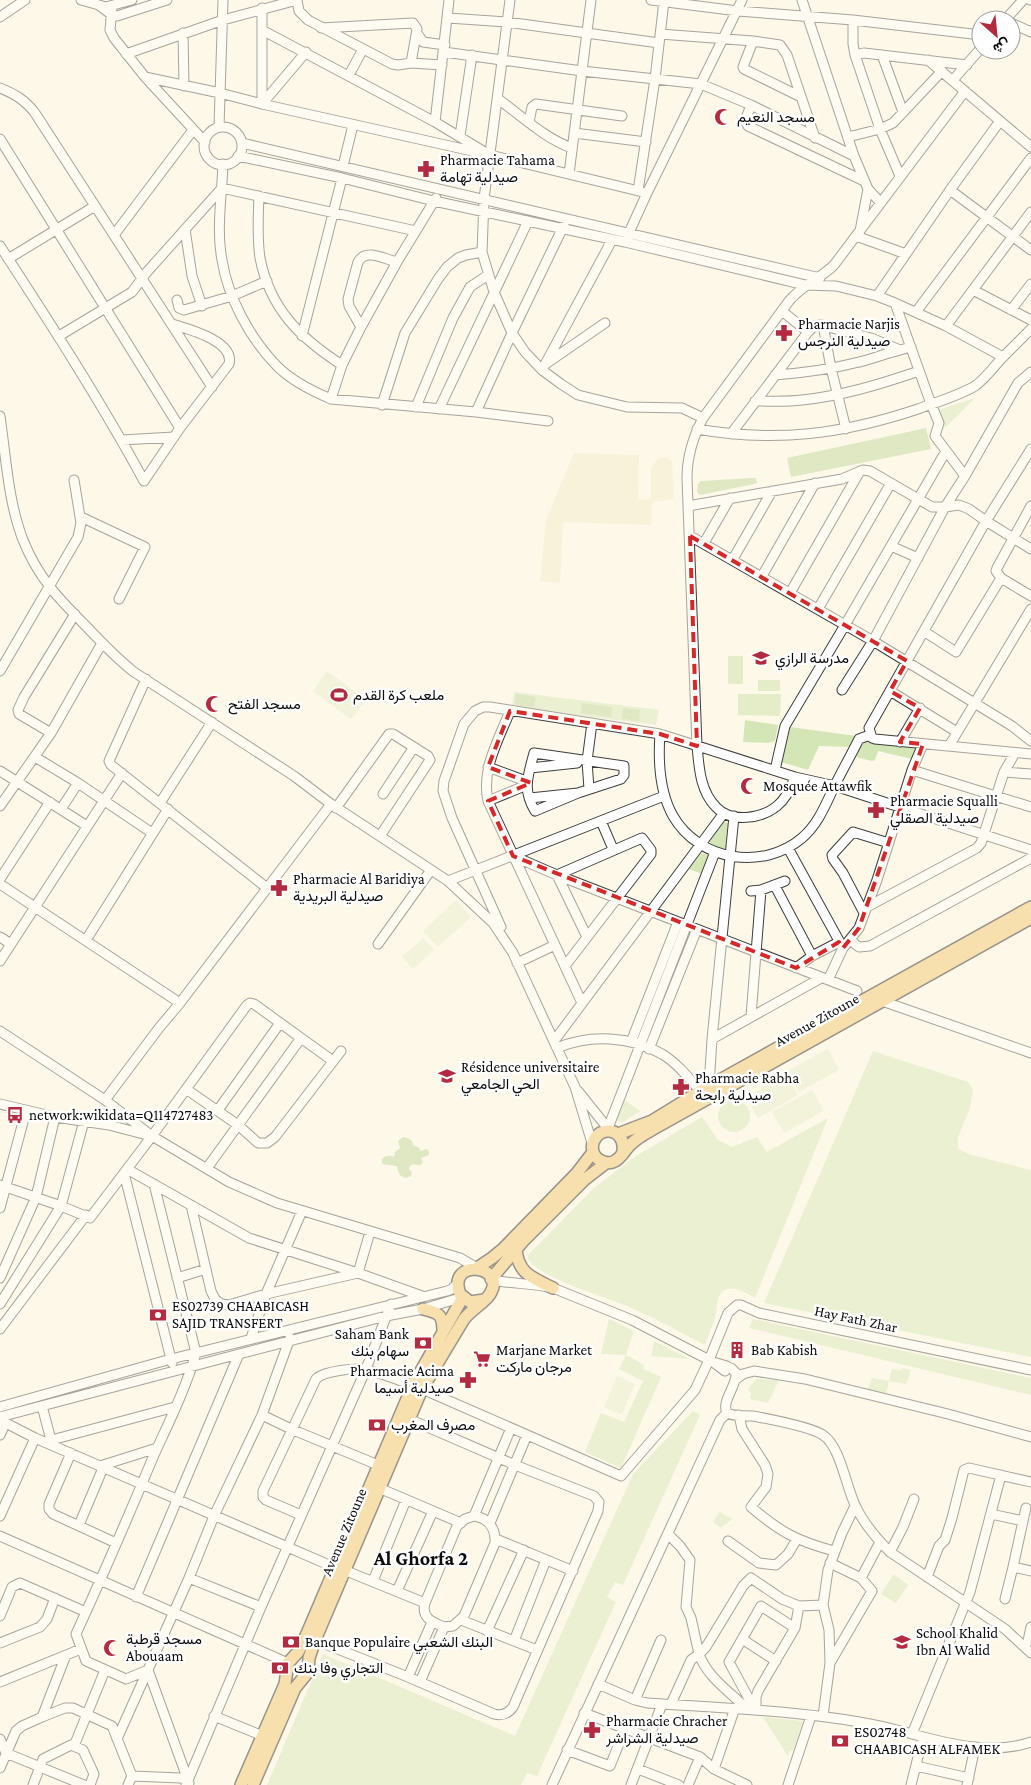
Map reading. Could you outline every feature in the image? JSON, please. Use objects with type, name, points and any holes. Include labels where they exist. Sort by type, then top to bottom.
[{"type":"main road","name":"Avenue Zitoune","points":[[612,1131],[652,1121],[705,1089],[1031,906]]},
{"type":"main road","name":"Avenue Zitoune","points":[[622,1155],[638,1139],[655,1128],[1031,918]]},
{"type":"main road","points":[[477,1268],[485,1272],[491,1280],[492,1286],[486,1298],[475,1303],[463,1297],[459,1290],[459,1281],[466,1271],[477,1268],[492,1258],[513,1239],[577,1173],[600,1133],[612,1131],[623,1142],[622,1155],[615,1161],[606,1163],[584,1180],[516,1249],[491,1280]]},
{"type":"main road","points":[[592,1148],[598,1159],[606,1163]]},
{"type":"main road","points":[[516,1249],[516,1257],[522,1269],[532,1278],[553,1288]]},
{"type":"main road","name":"Avenue Zitoune","points":[[253,1785],[295,1688],[307,1670],[315,1640],[378,1465],[443,1332],[463,1297]]},
{"type":"main road","name":"Avenue Zitoune","points":[[241,1785],[285,1684],[289,1663],[306,1636],[379,1488],[409,1418],[417,1387],[459,1326],[472,1310],[486,1298]]},
{"type":"main road","points":[[423,1309],[433,1311],[440,1316],[443,1322],[443,1332]]},
{"type":"main road","points":[[303,1657],[307,1670],[299,1678],[295,1678],[292,1676],[289,1663],[303,1657]]},
{"type":"street","points":[[0,17],[26,0]]},
{"type":"street","points":[[82,0],[122,16],[167,0]]},
{"type":"street","points":[[112,11],[132,0]]},
{"type":"street","points":[[219,127],[223,0]]},
{"type":"street","points":[[126,54],[223,20],[297,0],[302,15],[320,28],[395,65],[411,63],[442,65]]},
{"type":"street","points":[[435,122],[449,0]]},
{"type":"street","points":[[510,0],[484,199],[482,252],[494,292],[512,333],[525,352],[561,384],[578,395],[627,407],[682,408],[703,418]]},
{"type":"street","points":[[569,174],[591,0]]},
{"type":"street","points":[[651,0],[738,11],[853,20],[971,34]]},
{"type":"street","points":[[625,242],[642,192],[701,84],[742,0]]},
{"type":"street","points":[[802,0],[854,156],[866,185],[880,202]]},
{"type":"street","points":[[1014,10],[1023,0]]},
{"type":"street","points":[[642,192],[646,142],[664,1]]},
{"type":"street","points":[[262,8],[262,104]]},
{"type":"street","points":[[112,11],[110,34],[145,77],[205,142]]},
{"type":"street","points":[[448,18],[507,22],[587,33],[660,38],[724,38],[776,44],[783,47],[815,138]]},
{"type":"street","points":[[853,20],[855,55],[880,129],[900,176]]},
{"type":"street","points":[[320,28],[413,23],[417,27],[417,33],[411,63]]},
{"type":"street","points":[[262,30],[435,122],[490,155]]},
{"type":"street","points":[[183,33],[184,86]]},
{"type":"street","points":[[417,33],[423,42],[472,55],[582,71],[701,84],[854,156]]},
{"type":"street","points":[[754,41],[744,68],[801,97]]},
{"type":"street","points":[[349,75],[363,49]]},
{"type":"street","points":[[262,104],[306,52]]},
{"type":"street","points":[[855,55],[864,52],[967,65]]},
{"type":"street","points":[[882,54],[903,112]]},
{"type":"street","points":[[460,136],[472,55]]},
{"type":"street","points":[[928,60],[1031,147]]},
{"type":"street","points":[[953,80],[971,60]]},
{"type":"street","points":[[848,137],[880,129],[893,123],[942,71]]},
{"type":"street","points":[[145,77],[490,155],[642,192]]},
{"type":"street","points":[[0,88],[19,96],[27,103],[212,387]]},
{"type":"street","points":[[795,777],[789,791],[777,806],[760,815],[743,818],[724,813],[716,807],[703,786],[700,777],[697,746],[687,466],[703,418],[782,311],[797,292],[834,265],[965,91]]},
{"type":"street","points":[[498,99],[546,136],[559,144],[572,148]]},
{"type":"street","points":[[528,122],[532,108],[536,104],[622,116]]},
{"type":"street","points":[[751,106],[745,121],[748,126],[866,185]]},
{"type":"street","points":[[877,296],[1000,121]]},
{"type":"street","points":[[343,166],[353,125]]},
{"type":"street","points":[[219,127],[227,127],[234,130],[242,143],[238,156],[228,163],[222,164],[214,162],[207,155],[205,142],[210,132],[219,127]]},
{"type":"street","points":[[114,235],[193,130]]},
{"type":"street","points":[[574,132],[646,142]]},
{"type":"street","points":[[0,139],[180,428]]},
{"type":"street","points":[[242,143],[819,277],[836,286]]},
{"type":"street","points":[[238,156],[625,242],[805,285],[836,286],[877,296],[946,326],[1003,357]]},
{"type":"street","points":[[916,312],[1031,158]]},
{"type":"street","points":[[222,164],[221,260],[232,296],[259,344],[277,366],[310,391],[331,399],[476,412],[548,421]]},
{"type":"street","points":[[302,336],[342,178]]},
{"type":"street","points":[[858,234],[866,185]]},
{"type":"street","points":[[222,188],[416,231]]},
{"type":"street","points":[[59,336],[132,292],[222,188]]},
{"type":"street","points":[[331,399],[342,365],[361,328],[397,262],[442,190]]},
{"type":"street","points":[[950,190],[1031,250]]},
{"type":"street","points":[[259,196],[258,231],[260,258],[271,293],[282,312],[302,336],[342,365]]},
{"type":"street","points":[[8,259],[95,206]]},
{"type":"street","points":[[946,326],[1031,212]]},
{"type":"street","points":[[476,412],[567,218]]},
{"type":"street","points":[[439,409],[528,221]]},
{"type":"street","points":[[185,229],[192,276],[202,306]]},
{"type":"street","points":[[858,234],[906,254]]},
{"type":"street","points":[[544,367],[612,240]]},
{"type":"street","points":[[0,246],[59,336],[122,440],[144,481],[180,428],[228,364],[230,357],[211,338],[172,324]]},
{"type":"street","points":[[382,405],[405,333],[438,279],[458,258],[482,252]]},
{"type":"street","points":[[361,328],[349,306],[348,299],[360,258],[369,254],[397,262]]},
{"type":"street","points":[[416,407],[452,318],[470,287],[488,275]]},
{"type":"street","points":[[177,300],[178,307],[182,310],[202,306],[267,281]]},
{"type":"street","points":[[1011,310],[1031,284]]},
{"type":"street","points":[[973,290],[1031,320]]},
{"type":"street","points":[[895,303],[939,422],[935,436],[965,476]]},
{"type":"street","points":[[782,311],[808,332]]},
{"type":"street","points":[[544,367],[605,323]]},
{"type":"street","points":[[731,434],[814,326],[823,325],[871,338],[900,350]]},
{"type":"street","points":[[823,325],[846,429]]},
{"type":"street","points":[[698,429],[731,434],[792,436],[871,424],[931,404],[976,385],[985,378],[1031,329]]},
{"type":"street","points":[[775,375],[800,374],[831,368],[910,347]]},
{"type":"street","points":[[755,401],[804,400],[837,394],[919,371]]},
{"type":"street","points":[[842,690],[873,641],[945,507],[965,476],[1018,383],[1031,372]]},
{"type":"street","points":[[0,416],[16,518],[30,555],[49,588],[120,662],[294,776],[334,806],[448,881],[488,918],[508,944]]},
{"type":"street","points":[[122,440],[174,437]]},
{"type":"street","points":[[775,770],[785,726],[946,451]]},
{"type":"street","points":[[1030,452],[986,521],[925,632],[906,661],[869,728],[870,735],[875,740],[1031,754]]},
{"type":"street","points":[[688,506],[842,478],[860,470],[870,471],[932,506],[960,505],[969,509],[1031,549]]},
{"type":"street","points":[[790,593],[860,470]]},
{"type":"street","points":[[0,671],[78,537],[81,529],[81,517],[74,480]]},
{"type":"street","points":[[762,576],[815,483]]},
{"type":"street","points":[[818,609],[891,483]]},
{"type":"street","points":[[733,560],[772,491]]},
{"type":"street","points":[[704,543],[730,498]]},
{"type":"street","points":[[1031,506],[996,572],[1001,578],[1031,596]]},
{"type":"street","points":[[81,517],[145,548],[119,599]]},
{"type":"street","points":[[690,536],[873,641],[1012,726],[1031,741]]},
{"type":"street","points":[[891,546],[918,558]]},
{"type":"street","points":[[925,632],[956,652],[1001,578]]},
{"type":"street","points":[[949,746],[1031,609]]},
{"type":"street","points":[[51,733],[19,714],[18,710],[74,614]]},
{"type":"street","points":[[0,806],[51,733],[102,643]]},
{"type":"street","points":[[146,680],[109,761],[111,765],[267,888]]},
{"type":"street","points":[[890,691],[957,732]]},
{"type":"street","points":[[592,1148],[575,1087],[508,944],[446,803],[443,791],[444,781],[464,724],[471,714],[482,707],[660,734],[795,777],[835,786],[1031,850]]},
{"type":"street","points":[[900,742],[920,708]]},
{"type":"street","points":[[510,711],[488,766],[485,784],[488,801],[582,1003]]},
{"type":"street","points":[[86,940],[152,833],[164,806],[212,722]]},
{"type":"street","points":[[589,789],[587,761],[592,723]]},
{"type":"street","points":[[106,1100],[267,888],[334,806],[389,734],[393,734],[428,756],[430,760],[380,836]]},
{"type":"street","points":[[660,734],[660,771],[664,796],[678,824],[685,832],[716,852],[731,856],[758,857],[788,848],[816,823],[859,739],[870,735]]},
{"type":"street","points":[[796,968],[812,956],[850,940],[856,933],[866,910],[912,770],[923,744]]},
{"type":"street","points":[[383,794],[414,747]]},
{"type":"street","points":[[534,753],[587,761],[623,765],[625,768],[624,775],[621,779],[578,793],[535,811],[526,783],[534,753]]},
{"type":"street","points":[[866,910],[972,852],[981,843],[1004,772],[1015,753]]},
{"type":"street","points":[[35,757],[105,800],[152,833]]},
{"type":"street","points":[[530,768],[587,761]]},
{"type":"street","points":[[488,766],[526,783]]},
{"type":"street","points":[[912,770],[1031,807]]},
{"type":"street","points":[[0,771],[87,826]]},
{"type":"street","points":[[1004,772],[1031,774]]},
{"type":"street","points":[[0,961],[122,773]]},
{"type":"street","points":[[61,809],[78,783]]},
{"type":"street","points":[[488,801],[526,783]]},
{"type":"street","points":[[530,798],[578,793]]},
{"type":"street","points":[[448,881],[664,796]]},
{"type":"street","points":[[0,879],[50,802]]},
{"type":"street","points":[[555,1045],[582,1003],[652,912],[724,813]]},
{"type":"street","points":[[705,1089],[712,1039],[734,816]]},
{"type":"street","points":[[601,821],[613,849]]},
{"type":"street","points":[[866,910],[833,860],[832,855],[854,832],[889,843]]},
{"type":"street","points":[[557,875],[642,838],[652,853],[565,966]]},
{"type":"street","points":[[788,848],[841,945]]},
{"type":"street","points":[[575,1087],[612,1131],[645,1047],[716,852]]},
{"type":"street","points":[[513,856],[557,875],[857,991]]},
{"type":"street","points":[[850,940],[859,947],[870,946],[1031,858]]},
{"type":"street","points":[[378,944],[431,870]]},
{"type":"street","points":[[557,875],[587,937]]},
{"type":"street","points":[[751,891],[762,890],[785,881]]},
{"type":"street","points":[[0,884],[180,1003]]},
{"type":"street","points":[[775,886],[812,956]]},
{"type":"street","points":[[751,1016],[762,890]]},
{"type":"street","points":[[631,1042],[678,922]]},
{"type":"street","points":[[645,1047],[697,929]]},
{"type":"street","points":[[0,937],[12,944]]},
{"type":"street","points":[[517,963],[555,945]]},
{"type":"street","points":[[712,1039],[751,1016],[825,979],[841,945]]},
{"type":"street","points":[[882,1001],[1031,1053]]},
{"type":"street","points":[[3,1186],[90,1218],[250,1003],[254,1004],[333,1062]]},
{"type":"street","points":[[218,1110],[280,1023]]},
{"type":"street","points":[[0,1031],[106,1100],[152,1136],[249,1192],[302,1211],[460,1258],[477,1268]]},
{"type":"street","points":[[207,1168],[301,1038]]},
{"type":"street","points":[[555,1045],[590,1039],[616,1039],[631,1042],[662,1054],[705,1089]]},
{"type":"street","points":[[186,1089],[218,1110],[258,1143],[267,1144],[275,1138],[341,1051]]},
{"type":"street","points":[[0,1104],[55,1117],[124,1128],[152,1136]]},
{"type":"street","points":[[0,1208],[3,1186],[26,1111]]},
{"type":"street","points":[[0,1278],[36,1197],[55,1117]]},
{"type":"street","points":[[13,1312],[0,1304],[61,1206],[84,1121]]},
{"type":"street","points":[[126,1171],[154,1184],[248,1238],[358,1273],[422,1297]]},
{"type":"street","points":[[126,1171],[173,1371]]},
{"type":"street","points":[[148,1670],[126,1679],[86,1661],[76,1634],[101,1582],[196,1353],[154,1184]]},
{"type":"street","points":[[191,1205],[211,1291],[215,1299],[221,1304],[228,1305],[266,1294],[358,1273]]},
{"type":"street","points":[[251,1338],[266,1294],[302,1211]]},
{"type":"street","points":[[0,1329],[86,1215]]},
{"type":"street","points":[[358,1273],[370,1232]]},
{"type":"street","points":[[0,1407],[251,1338],[447,1291],[459,1281],[455,1261],[447,1255]]},
{"type":"street","points":[[178,1278],[206,1269]]},
{"type":"street","points":[[491,1280],[512,1284],[542,1285],[553,1288],[632,1320],[728,1369],[736,1379]]},
{"type":"street","points":[[486,1298],[497,1289],[512,1284]]},
{"type":"street","points":[[2,1421],[42,1406],[386,1316],[423,1309],[463,1297]]},
{"type":"street","points":[[188,1783],[214,1716],[287,1546],[366,1369],[391,1304]]},
{"type":"street","name":"Hay Fath Zhar","points":[[527,1435],[620,1476],[695,1390],[711,1361],[728,1313],[733,1306],[739,1305],[759,1313],[1031,1370]]},
{"type":"street","points":[[118,1739],[189,1578],[214,1516],[262,1415],[292,1328]]},
{"type":"street","points":[[136,1597],[239,1354]]},
{"type":"street","points":[[301,1515],[266,1500],[263,1494],[264,1487],[318,1376],[327,1372],[366,1369],[417,1387],[527,1435],[490,1523]]},
{"type":"street","points":[[727,1413],[725,1406],[736,1379],[754,1370],[805,1379],[948,1414],[1031,1437]]},
{"type":"street","points":[[42,1406],[48,1441]]},
{"type":"street","points":[[48,1441],[175,1407]]},
{"type":"street","points":[[727,1413],[755,1417],[816,1431],[826,1438],[834,1447],[860,1516],[880,1542],[890,1552],[1005,1629],[1028,1649]]},
{"type":"street","points":[[552,1785],[720,1420],[727,1413]]},
{"type":"street","points":[[262,1415],[378,1465]]},
{"type":"street","points":[[739,1415],[742,1429],[765,1465],[768,1474],[766,1487],[751,1507],[769,1522],[797,1540],[834,1551]]},
{"type":"street","points":[[315,1640],[494,1714],[503,1715],[513,1707],[598,1511],[597,1498],[594,1496],[515,1465],[409,1418]]},
{"type":"street","points":[[0,1435],[2,1421]]},
{"type":"street","points":[[2,1421],[35,1438],[48,1441],[178,1501],[425,1603]]},
{"type":"street","points":[[474,1516],[511,1428]]},
{"type":"street","points":[[0,1516],[35,1438]]},
{"type":"street","points":[[101,1467],[158,1448]]},
{"type":"street","points":[[71,1453],[49,1504],[49,1509],[53,1514],[116,1543]]},
{"type":"street","points":[[79,1525],[101,1467]]},
{"type":"street","points":[[927,1577],[939,1546],[945,1540],[964,1470],[969,1468],[1031,1482]]},
{"type":"street","points":[[912,1734],[966,1602],[1001,1475]]},
{"type":"street","points":[[379,1488],[461,1523]]},
{"type":"street","points":[[890,1552],[903,1527],[914,1499]]},
{"type":"street","points":[[373,1581],[406,1500]]},
{"type":"street","points":[[823,1716],[830,1663],[829,1630],[823,1604],[830,1563],[855,1506]]},
{"type":"street","points":[[1005,1599],[1026,1508]]},
{"type":"street","points":[[397,1591],[433,1511]]},
{"type":"street","points":[[991,1514],[1023,1521]]},
{"type":"street","points":[[474,1516],[486,1519],[490,1523],[496,1539],[461,1620],[453,1626],[444,1627],[427,1618],[424,1612],[425,1603],[455,1531],[465,1519],[474,1516]]},
{"type":"street","points":[[668,1534],[690,1560],[686,1607],[690,1615],[699,1654],[708,1672],[752,1710]]},
{"type":"street","points":[[0,1536],[289,1663]]},
{"type":"street","points":[[496,1539],[572,1571]]},
{"type":"street","points":[[728,1541],[763,1564],[776,1565],[782,1561],[797,1540]]},
{"type":"street","points":[[860,1578],[880,1542]]},
{"type":"street","points":[[487,1630],[524,1550]]},
{"type":"street","points":[[514,1641],[546,1560]]},
{"type":"street","points":[[830,1563],[860,1578],[872,1591],[830,1663]]},
{"type":"street","points":[[632,1785],[649,1738],[691,1660],[706,1647],[743,1586],[763,1564]]},
{"type":"street","points":[[1012,1567],[1031,1571]]},
{"type":"street","points":[[189,1578],[261,1607]]},
{"type":"street","points":[[750,1578],[782,1599],[799,1606],[823,1604]]},
{"type":"street","points":[[0,1616],[12,1587],[17,1583],[86,1612]]},
{"type":"street","points":[[0,1643],[40,1627],[47,1619],[55,1598]]},
{"type":"street","points":[[752,1710],[729,1662],[761,1606],[795,1628]]},
{"type":"street","points":[[752,1710],[758,1691],[795,1628],[799,1606]]},
{"type":"street","points":[[461,1620],[537,1650]]},
{"type":"street","points":[[408,1677],[432,1622]]},
{"type":"street","points":[[1028,1649],[1031,1626]]},
{"type":"street","points":[[420,1682],[444,1627]]},
{"type":"street","points":[[742,1639],[776,1661]]},
{"type":"street","points":[[635,1700],[661,1640]]},
{"type":"street","points":[[0,1682],[81,1649]]},
{"type":"street","points":[[42,1717],[66,1655]]},
{"type":"street","points":[[74,1746],[105,1670]]},
{"type":"street","points":[[148,1670],[188,1783]]},
{"type":"street","points":[[598,1684],[635,1700],[852,1720],[953,1745],[1015,1748],[1031,1742]]},
{"type":"street","points":[[0,1768],[16,1731],[22,1726],[42,1717],[69,1708],[112,1726],[132,1776],[128,1785]]},
{"type":"street","points":[[714,1769],[736,1708]]},
{"type":"street","points":[[584,1713],[700,1757],[714,1769],[747,1785]]},
{"type":"street","points":[[214,1716],[263,1736]]},
{"type":"street","points":[[788,1785],[812,1716]]},
{"type":"street","points":[[567,1750],[610,1766],[625,1729]]},
{"type":"street","points":[[911,1785],[923,1737]]},
{"type":"street","points":[[0,1738],[6,1753],[84,1785]]},
{"type":"street","points":[[33,1785],[44,1759],[71,1745],[83,1750],[94,1774],[90,1785]]},
{"type":"street","points":[[916,1766],[968,1781],[976,1747]]},
{"type":"street","points":[[688,1785],[700,1757]]},
{"type":"street","points":[[638,1769],[680,1785]]},
{"type":"street","points":[[132,1776],[180,1778],[188,1783]]},
{"type":"highlighted area","points":[[690,536],[907,661],[890,691],[920,708],[900,742],[923,744],[859,928],[843,948],[839,942],[796,968],[513,856],[488,801],[531,783],[488,767],[510,711],[660,734],[697,746]]},
{"type":"shaded area","points":[[574,453],[639,455],[638,500],[651,499],[651,467],[659,458],[667,457],[672,461],[674,499],[652,502],[651,525],[563,522],[560,583],[540,581],[546,520]]},
{"type":"green space","points":[[975,398],[945,428],[938,410]]},
{"type":"green space","points":[[926,428],[931,449],[791,477],[787,458]]},
{"type":"green space","points":[[756,478],[757,483],[700,495],[697,492],[698,484],[701,481]]},
{"type":"green space","points":[[728,656],[743,656],[743,684],[728,684]]},
{"type":"green space","name":"ملعب كرة القدم","points":[[327,671],[366,700],[351,719],[313,691]]},
{"type":"green space","points":[[758,680],[780,680],[780,691],[758,691]]},
{"type":"green space","points":[[514,692],[659,710],[656,725],[512,707]]},
{"type":"green space","points":[[516,694],[536,697],[534,707],[514,705]]},
{"type":"green space","points":[[738,694],[781,694],[780,716],[738,715]]},
{"type":"green space","points":[[582,703],[612,707],[611,717],[581,713]]},
{"type":"green space","points":[[623,708],[640,710],[639,721],[622,719]]},
{"type":"green space","points":[[745,720],[778,725],[775,741],[768,743],[743,742]]},
{"type":"green space","points":[[790,727],[856,736],[851,747],[819,746],[808,770],[781,762]]},
{"type":"green space","points":[[863,742],[914,747],[915,749],[912,759],[878,751],[875,760],[872,761],[856,757]]},
{"type":"green space","points":[[724,822],[728,823],[726,849],[717,847],[709,842]]},
{"type":"green space","points":[[702,853],[708,855],[702,874],[689,869]]},
{"type":"green space","points":[[456,900],[471,917],[438,947],[423,931]]},
{"type":"green space","points":[[423,938],[434,950],[413,969],[402,957]]},
{"type":"green space","points":[[828,1049],[839,1070],[799,1092],[787,1071]]},
{"type":"green space","points":[[873,1051],[968,1082],[973,1090],[970,1108],[958,1137],[958,1148],[968,1154],[1031,1170],[1031,1357],[764,1303]]},
{"type":"green space","points":[[787,1074],[798,1095],[758,1118],[746,1097]]},
{"type":"green space","points":[[812,1090],[824,1111],[784,1133],[772,1112]]},
{"type":"green space","points":[[623,1099],[640,1111],[622,1123],[616,1119]]},
{"type":"green space","points":[[734,1100],[740,1101],[745,1105],[749,1110],[749,1122],[745,1127],[740,1131],[734,1132],[728,1131],[723,1127],[719,1122],[718,1116],[719,1110],[723,1105],[728,1101]]},
{"type":"green space","points":[[702,1117],[718,1140],[732,1147],[757,1137],[767,1152],[828,1118],[755,1298],[740,1290],[729,1288],[721,1293],[717,1301],[715,1318],[705,1345],[639,1311],[559,1280],[534,1266],[527,1258],[594,1188],[636,1156]]},
{"type":"green space","points":[[403,1137],[412,1141],[413,1145],[420,1148],[420,1151],[427,1149],[429,1151],[429,1155],[421,1158],[423,1162],[421,1165],[414,1164],[410,1166],[411,1176],[406,1178],[399,1174],[397,1166],[382,1164],[382,1159],[385,1157],[394,1157],[395,1152],[400,1148],[398,1141]]},
{"type":"green space","points":[[609,1319],[634,1331],[626,1355],[601,1354]]},
{"type":"green space","points":[[753,1319],[1031,1378],[1031,1395],[749,1328]]},
{"type":"green space","points":[[654,1341],[690,1359],[651,1356]]},
{"type":"green space","points":[[626,1355],[644,1365],[643,1369],[661,1377],[621,1468],[585,1452],[601,1413],[624,1422],[643,1381],[619,1369]]},
{"type":"green space","points":[[902,1368],[911,1370],[906,1384],[889,1381],[892,1369],[901,1370]]},
{"type":"green space","points":[[617,1376],[635,1384],[622,1415],[604,1407]]},
{"type":"green space","points":[[872,1378],[889,1381],[886,1395],[867,1391]]},
{"type":"green space","points":[[756,1379],[779,1380],[768,1403],[750,1399],[751,1393],[748,1389]]},
{"type":"green space","points":[[693,1411],[700,1415],[623,1585],[615,1582],[607,1597],[616,1602],[537,1776],[527,1773],[521,1785],[267,1785],[323,1654],[515,1736],[633,1474]]},
{"type":"green space","points":[[720,1512],[732,1519],[721,1528],[713,1522]]},
{"type":"green space","points":[[894,1574],[908,1585],[896,1603],[881,1594]]},
{"type":"green space","points":[[763,1717],[803,1721],[793,1751],[790,1750],[788,1756]]},
{"type":"place","name":"مسجد النعيم","points":[[723,117]]},
{"type":"place","name":"Pharmacie Tahama صيدلية تهامة","points":[[426,169]]},
{"type":"place","name":"Pharmacie Narjis صيدلية النرجس","points":[[784,333]]},
{"type":"place","name":"مدرسة الرازي","points":[[761,658]]},
{"type":"place","name":"ملعب كرة القدم","points":[[339,695]]},
{"type":"place","name":"مسجد الفتح","points":[[214,704]]},
{"type":"place","name":"Mosquée Attawfik","points":[[749,786]]},
{"type":"place","name":"Pharmacie Squalli صيدلية الصقلي","points":[[876,810]]},
{"type":"place","name":"Pharmacie Al Baridiya صيدلية البريدية","points":[[279,888]]},
{"type":"place","name":"Résidence universitaire الحي الجامعي","points":[[447,1076]]},
{"type":"place","name":"Pharmacie Rabha صيدلية رابحة","points":[[681,1087]]},
{"type":"place","name":"network:wikidata=Q114727483","points":[[15,1115]]},
{"type":"place","name":"ES02739 CHAABICASH SAJID TRANSFERT","points":[[158,1315]]},
{"type":"place","name":"Saham Bank سهام بنك","points":[[423,1343]]},
{"type":"place","name":"Bab Kabish","points":[[737,1350]]},
{"type":"place","name":"Marjane Market مرجان ماركت","points":[[482,1359]]},
{"type":"place","name":"Pharmacie Acima صيدلية أسيما","points":[[468,1380]]},
{"type":"place","name":"مصرف المغرب","points":[[377,1425]]},
{"type":"place","name":"Banque Populaire البنك الشعبي","points":[[291,1642]]},
{"type":"place","name":"School Khalid Ibn Al Walid","points":[[902,1642]]},
{"type":"place","name":"مسجد قرطبة Abouaam","points":[[112,1648]]},
{"type":"place","name":"التجاري وفا بنك","points":[[280,1668]]},
{"type":"place","name":"Pharmacie Chracher صيدلية الشراشر","points":[[592,1730]]},
{"type":"place","name":"ES02748 CHAABICASH ALFAMEK","points":[[840,1741]]},
{"type":"district","name":"Al Ghorfa 2","points":[[421,1558]]}]
